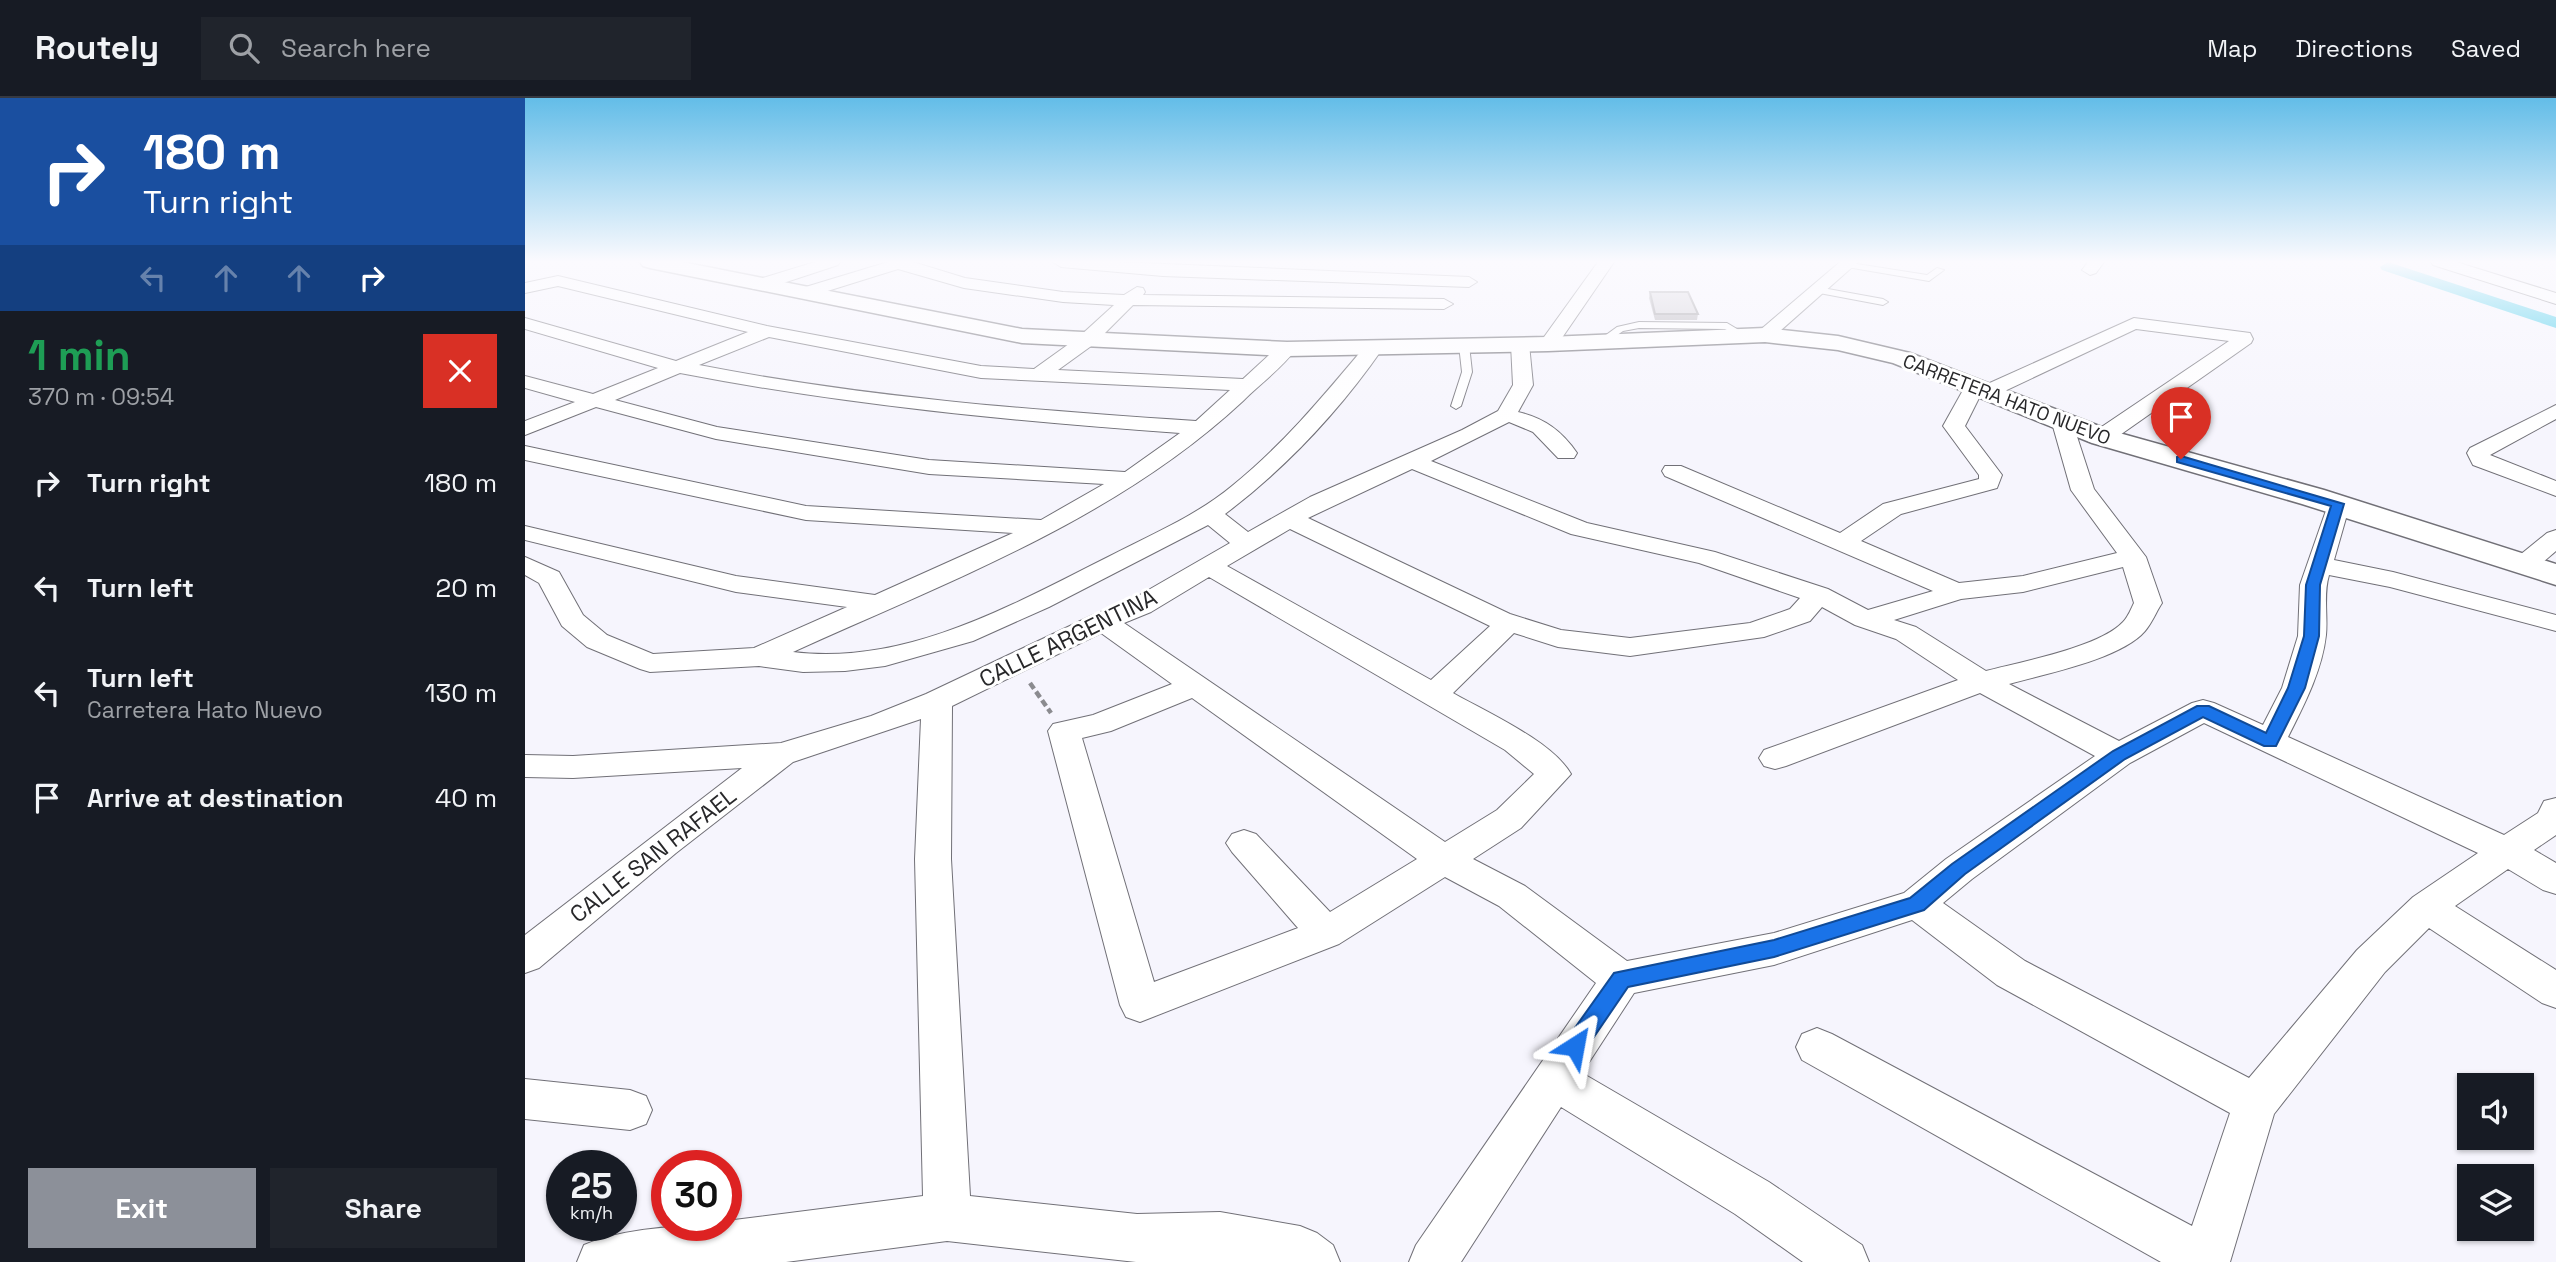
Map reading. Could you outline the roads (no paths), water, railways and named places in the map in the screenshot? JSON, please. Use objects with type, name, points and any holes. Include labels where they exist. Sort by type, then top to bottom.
[{"type":"main road","name":"CARRETERA HATO NUEVO","points":[[920,316],[1022,336],[1287,349],[1534,344],[1754,335],[1863,348],[1901,358],[2102,437],[2338,504],[2556,575]]},
{"type":"street","points":[[706,316],[767,331],[981,372],[1247,385]]},
{"type":"street","points":[[1038,375],[1087,341],[1111,316]]},
{"type":"street","points":[[1558,316],[1534,344],[1523,385],[1506,415],[1529,420],[1546,428],[1566,453]]},
{"type":"street","points":[[1754,335],[1780,316]]},
{"type":"street","points":[[525,323],[676,367],[798,389],[1025,416],[1201,428]]},
{"type":"street","points":[[1842,543],[1892,509],[1989,483],[1991,475],[1954,426],[1980,389],[2134,323],[2243,337],[2244,340],[2102,437]]},
{"type":"street","points":[[525,429],[767,331]]},
{"type":"street","points":[[525,565],[550,578],[572,620],[597,641],[650,663],[759,657],[795,664],[883,660],[940,646],[1005,620],[1210,514],[1241,491],[1309,427],[1374,348]]},
{"type":"street","points":[[759,657],[1044,527],[1130,479],[1201,428],[1287,349]]},
{"type":"street","points":[[1025,416],[1075,377]]},
{"type":"street","points":[[525,382],[716,433],[929,467],[1130,479]]},
{"type":"street","points":[[2556,411],[2478,453],[2481,460],[2556,489]]},
{"type":"street","name":"CALLE ARGENTINA","points":[[525,766],[573,767],[782,754],[882,723],[937,701],[1103,621],[1141,606],[1288,518],[1470,435],[1506,415]]},
{"type":"street","points":[[1776,758],[1982,682],[2066,659],[2113,642],[2134,626],[2148,603],[2133,558],[2083,490],[2063,423]]},
{"type":"street","points":[[525,453],[806,513],[1044,527]]},
{"type":"street","points":[[1412,461],[1580,529],[1706,557],[1818,595],[1865,619],[1906,634],[1982,682],[2119,755]]},
{"type":"street","points":[[1672,471],[1956,591]]},
{"type":"street","points":[[2270,742],[2297,688],[2312,636],[2313,585],[2338,504]]},
{"type":"street","points":[[1210,514],[1246,543]]},
{"type":"street","points":[[1288,518],[1509,623],[1558,638],[1630,647],[1754,631],[1800,615],[1818,595]]},
{"type":"street","points":[[525,533],[736,584],[878,603]]},
{"type":"street","points":[[2524,564],[2556,538]]},
{"type":"street","points":[[1865,619],[1928,602],[1956,591],[2023,584],[2133,558]]},
{"type":"street","points":[[2318,565],[2393,580],[2556,623]]},
{"type":"street","points":[[1194,686],[1100,724],[1063,731],[1140,1005],[1326,933],[1509,819],[1555,774],[1516,743],[1208,566]]},
{"type":"street","points":[[1103,621],[1443,859],[1512,896],[1621,979]]},
{"type":"street","points":[[1433,695],[1509,623]]},
{"type":"street","points":[[937,701],[933,859],[947,1217]]},
{"type":"street","points":[[1433,1262],[1621,979],[1774,949],[1917,904],[1959,869],[2119,755],[2203,710],[2508,852],[2556,880]]},
{"type":"street","name":"CALLE SAN RAFAEL","points":[[525,957],[664,844],[782,754]]},
{"type":"street","points":[[1817,1047],[2205,1261],[2255,1104],[2371,961],[2426,906],[2508,852],[2554,818],[2556,810]]},
{"type":"street","points":[[1244,843],[1326,933]]},
{"type":"street","points":[[1917,904],[2011,973],[2255,1104]]},
{"type":"street","points":[[2426,906],[2556,991]]},
{"type":"street","points":[[1553,1079],[1752,1198],[1845,1262]]},
{"type":"street","points":[[525,1099],[630,1110]]},
{"type":"street","points":[[601,1262],[947,1217],[1127,1250],[1300,1250],[1316,1262]]},
{"type":"lane","points":[[1456,406],[1467,372],[1464,345]]},
{"type":"waterway","points":[[2536,316],[2556,323]]}]
